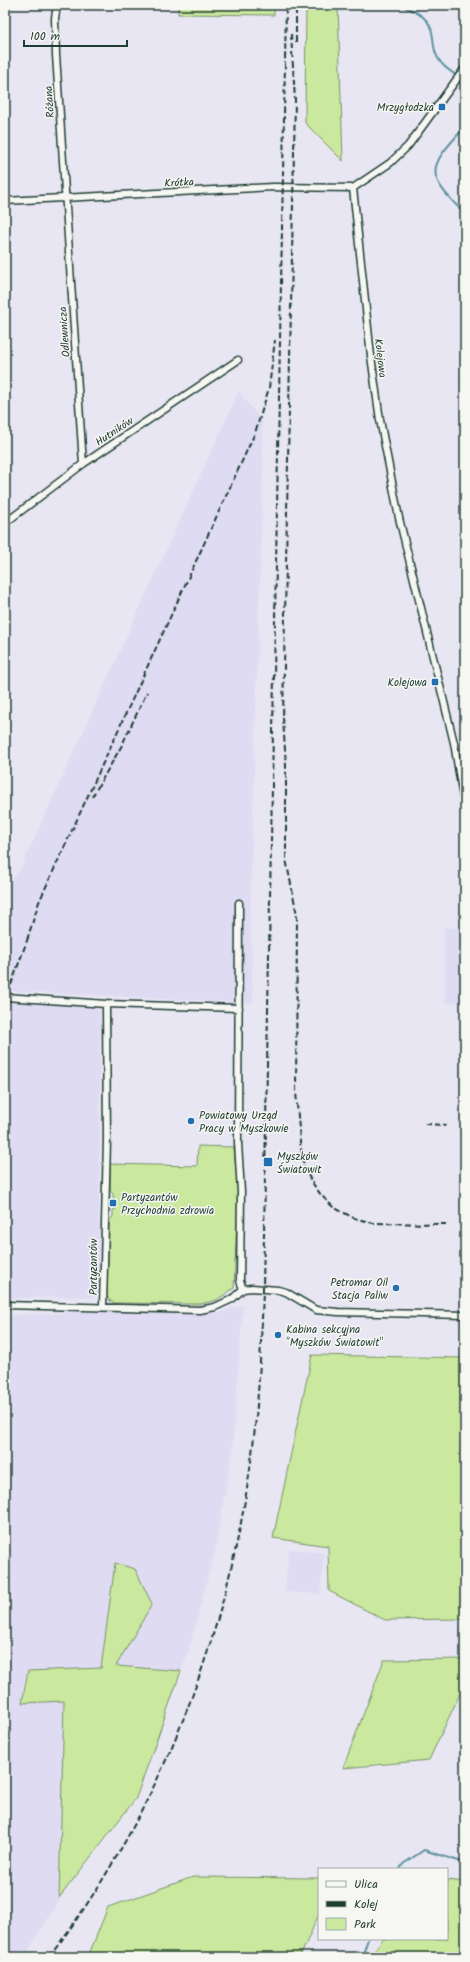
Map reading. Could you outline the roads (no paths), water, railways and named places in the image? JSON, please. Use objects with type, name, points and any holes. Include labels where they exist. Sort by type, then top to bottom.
[{"type":"street","name":"Różana","points":[[57,5],[55,18],[56,55],[66,198]]},
{"type":"street","points":[[353,188],[390,163],[408,146],[464,70]]},
{"type":"street","name":"Krótka","points":[[5,201],[273,187],[353,188]]},
{"type":"street","name":"Kolejowa","points":[[353,188],[371,356],[381,426],[399,518],[454,743],[465,809]]},
{"type":"street","name":"Odlewnicza","points":[[66,198],[83,464]]},
{"type":"street","name":"Hutników","points":[[5,523],[83,464],[238,360]]},
{"type":"street","points":[[239,903],[238,1143],[241,1192],[240,1280],[244,1289],[278,1290],[286,1292],[316,1310],[338,1312],[465,1315]]},
{"type":"street","points":[[5,996],[106,1004],[239,1008]]},
{"type":"street","name":"Partyzantów","points":[[106,1004],[107,1140],[103,1307],[200,1310],[215,1307],[232,1298],[244,1289]]},
{"type":"street","points":[[5,1305],[103,1307]]},
{"type":"waterway","points":[[399,5],[425,18],[430,26],[438,57],[446,68],[465,81]]},
{"type":"waterway","points":[[465,127],[443,153],[437,162],[435,171],[437,180],[443,189],[465,214]]},
{"type":"waterway","points":[[401,1868],[403,1864],[424,1850],[465,1863]]},
{"type":"waterway","points":[[362,1957],[368,1940]]},
{"type":"railway","points":[[49,1957],[87,1904],[121,1849],[151,1792],[178,1732],[201,1671],[221,1608],[236,1545],[248,1482],[254,1434],[263,1289],[286,5]]},
{"type":"railway","points":[[296,5],[296,42]]},
{"type":"railway","points":[[291,34],[295,100],[283,718],[286,766],[286,859],[297,915],[296,1091],[300,1142],[304,1166],[311,1181],[321,1195],[333,1207],[354,1218],[373,1223],[446,1224]]},
{"type":"railway","points":[[27,940],[39,902],[255,433],[269,388],[275,340]]},
{"type":"railway","points":[[92,797],[121,747],[147,692]]},
{"type":"railway","points":[[11,985],[29,935]]},
{"type":"railway","points":[[425,1124],[447,1125]]},
{"type":"place","name":"Mrzygłodzka","points":[[442,107]]},
{"type":"place","name":"Kolejowa","points":[[435,682]]},
{"type":"place","name":"Powiatowy Urząd Pracy w Myszkowie","points":[[191,1121]]},
{"type":"place","name":"Myszków Światowit","points":[[268,1162]]},
{"type":"place","name":"Partyzantów Przychodnia zdrowia","points":[[113,1203]]},
{"type":"place","name":"Petromar Oil Stacja Paliw","points":[[396,1288]]},
{"type":"place","name":"Kabina sekcyjna \"Myszków Światowit\"","points":[[278,1335]]}]
